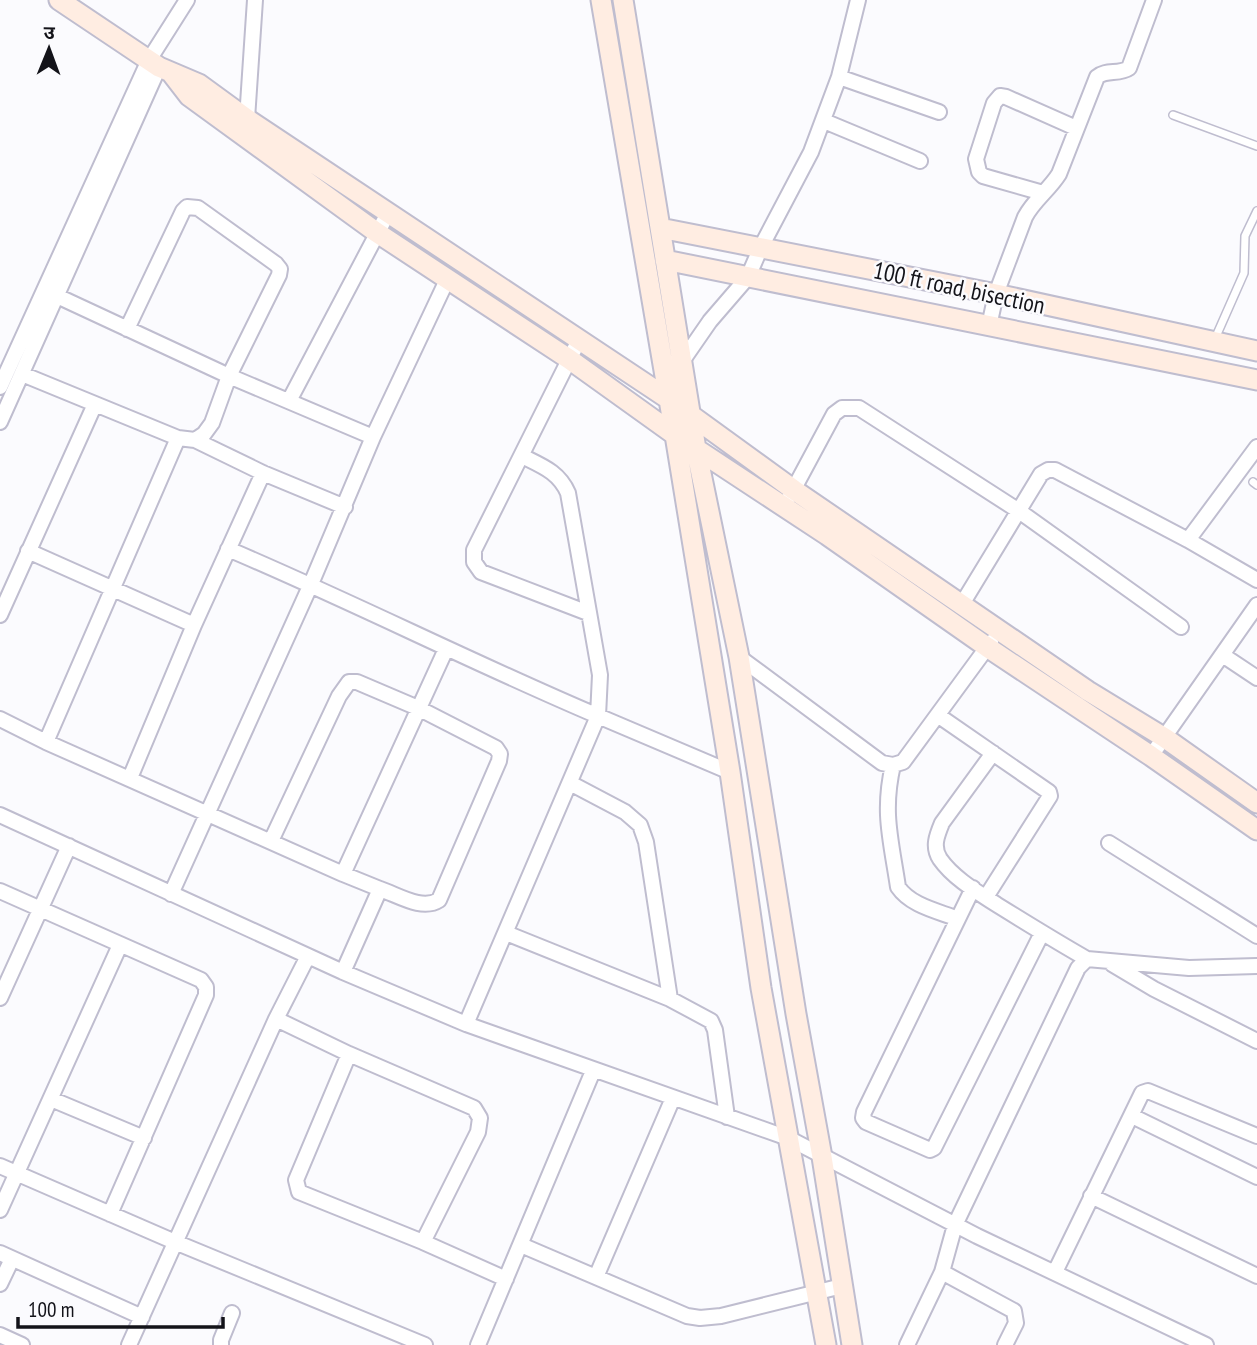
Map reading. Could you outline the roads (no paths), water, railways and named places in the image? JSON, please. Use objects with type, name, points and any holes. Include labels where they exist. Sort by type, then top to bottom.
[{"type":"street","points":[[59,0],[160,67],[199,84],[247,119],[670,400],[789,498],[987,647],[1257,830]]},
{"type":"street","points":[[0,422],[160,67],[187,0]]},
{"type":"street","points":[[247,119],[256,0]]},
{"type":"street","points":[[601,0],[673,362],[692,416],[696,449],[739,657],[793,1001],[822,1157],[852,1345]]},
{"type":"street","points":[[623,0],[665,260],[673,362],[670,400],[730,772],[761,988],[826,1345]]},
{"type":"street","points":[[673,362],[748,277],[824,121],[839,77],[858,0]]},
{"type":"street","points":[[989,326],[996,294],[1031,205],[1059,174],[1097,77],[1106,72],[1122,72],[1129,68],[1154,0]]},
{"type":"street","points":[[160,67],[189,96],[376,232],[569,359],[696,449],[789,498],[962,604],[1088,691],[1165,738],[1257,803]]},
{"type":"street","points":[[0,387],[160,67]]},
{"type":"street","points":[[839,77],[939,112]]},
{"type":"street","points":[[1043,193],[983,176],[979,172],[976,159],[994,103],[1000,96],[1006,97],[1076,128]]},
{"type":"street","points":[[824,121],[920,161]]},
{"type":"street","points":[[127,329],[187,207],[198,208],[276,264],[279,275],[229,376],[212,423],[204,434],[195,440]]},
{"type":"street","points":[[289,401],[388,213]]},
{"type":"street","name":"100 ft road, bisection","points":[[660,228],[996,294],[1257,351]]},
{"type":"street","points":[[665,260],[1257,380]]},
{"type":"street","points":[[172,894],[312,584],[373,437],[447,280]]},
{"type":"street","points":[[57,296],[229,376],[373,437]]},
{"type":"street","points":[[579,340],[474,551],[474,562],[481,572],[588,613]]},
{"type":"street","points":[[22,374],[178,438],[195,440],[263,473],[345,507]]},
{"type":"street","points":[[0,615],[95,404]]},
{"type":"street","points":[[789,498],[834,414],[842,408],[859,408],[1019,512],[1181,627]]},
{"type":"street","points":[[46,742],[178,438]]},
{"type":"street","points":[[1188,540],[1257,447]]},
{"type":"street","points":[[466,1024],[598,716],[600,676],[568,493],[563,481],[552,471],[522,456]]},
{"type":"street","points":[[962,604],[1041,474],[1048,470],[1055,470],[1188,540],[1257,580]]},
{"type":"street","points":[[130,778],[194,625],[263,473]]},
{"type":"street","points":[[228,549],[312,584],[446,649],[730,772]]},
{"type":"street","points":[[28,551],[194,625]]},
{"type":"street","points":[[1151,756],[1224,656],[1257,605]]},
{"type":"street","points":[[739,657],[882,763],[893,765],[903,762],[939,716],[999,629]]},
{"type":"street","points":[[342,874],[446,649]]},
{"type":"street","points":[[1224,656],[1257,678]]},
{"type":"street","points":[[0,719],[342,874],[423,905],[439,900],[500,754],[496,748],[418,708],[357,682],[349,682],[344,686],[271,841]]},
{"type":"street","points":[[939,716],[1047,789],[1050,796],[986,897]]},
{"type":"street","points":[[993,752],[942,823],[936,836],[939,858],[955,875],[1042,933],[1087,959],[1189,968],[1257,966]]},
{"type":"street","points":[[893,765],[886,799],[898,887],[904,896],[914,902],[958,919]]},
{"type":"street","points":[[570,783],[625,812],[640,825],[646,842],[670,999]]},
{"type":"street","points":[[0,815],[343,972],[466,1024],[789,1138],[955,1225],[1206,1345]]},
{"type":"street","points":[[1109,843],[1257,936]]},
{"type":"street","points":[[0,998],[69,846]]},
{"type":"street","points":[[343,972],[380,888]]},
{"type":"street","points":[[973,888],[863,1118],[866,1122],[930,1150],[938,1144],[1042,933]]},
{"type":"street","points":[[0,891],[201,980],[206,987],[205,995],[110,1214]]},
{"type":"street","points":[[506,933],[670,999],[711,1021],[727,1117]]},
{"type":"street","points":[[0,1210],[120,945]]},
{"type":"street","points":[[129,1345],[276,1019],[309,956]]},
{"type":"street","points":[[907,1345],[942,1272],[955,1225],[1078,968],[1087,959]]},
{"type":"street","points":[[1108,961],[1154,989],[1257,1041]]},
{"type":"street","points":[[276,1019],[349,1054],[466,1102],[474,1108],[480,1118],[478,1132],[423,1242]]},
{"type":"street","points":[[349,1054],[298,1173],[296,1187],[299,1192],[506,1279]]},
{"type":"street","points":[[478,1345],[593,1071]]},
{"type":"street","points":[[1055,1272],[1143,1093],[1148,1091],[1257,1136]]},
{"type":"street","points":[[596,1277],[673,1098]]},
{"type":"street","points":[[51,1099],[144,1138]]},
{"type":"street","points":[[1132,1116],[1257,1177]]},
{"type":"street","points":[[0,1166],[419,1344]]},
{"type":"street","points":[[1091,1196],[1257,1276]]},
{"type":"street","points":[[521,1245],[687,1316],[700,1318],[721,1316],[842,1286]]},
{"type":"street","points":[[0,1284],[6,1256],[142,1317]]},
{"type":"street","points":[[942,1272],[1014,1311],[1016,1323],[1005,1345]]},
{"type":"street","points":[[221,1345],[232,1313]]},
{"type":"street","points":[[0,1335],[22,1345]]},
{"type":"lane","points":[[1173,115],[1257,146]]},
{"type":"lane","points":[[1214,342],[1244,273],[1245,236],[1257,211]]}]
